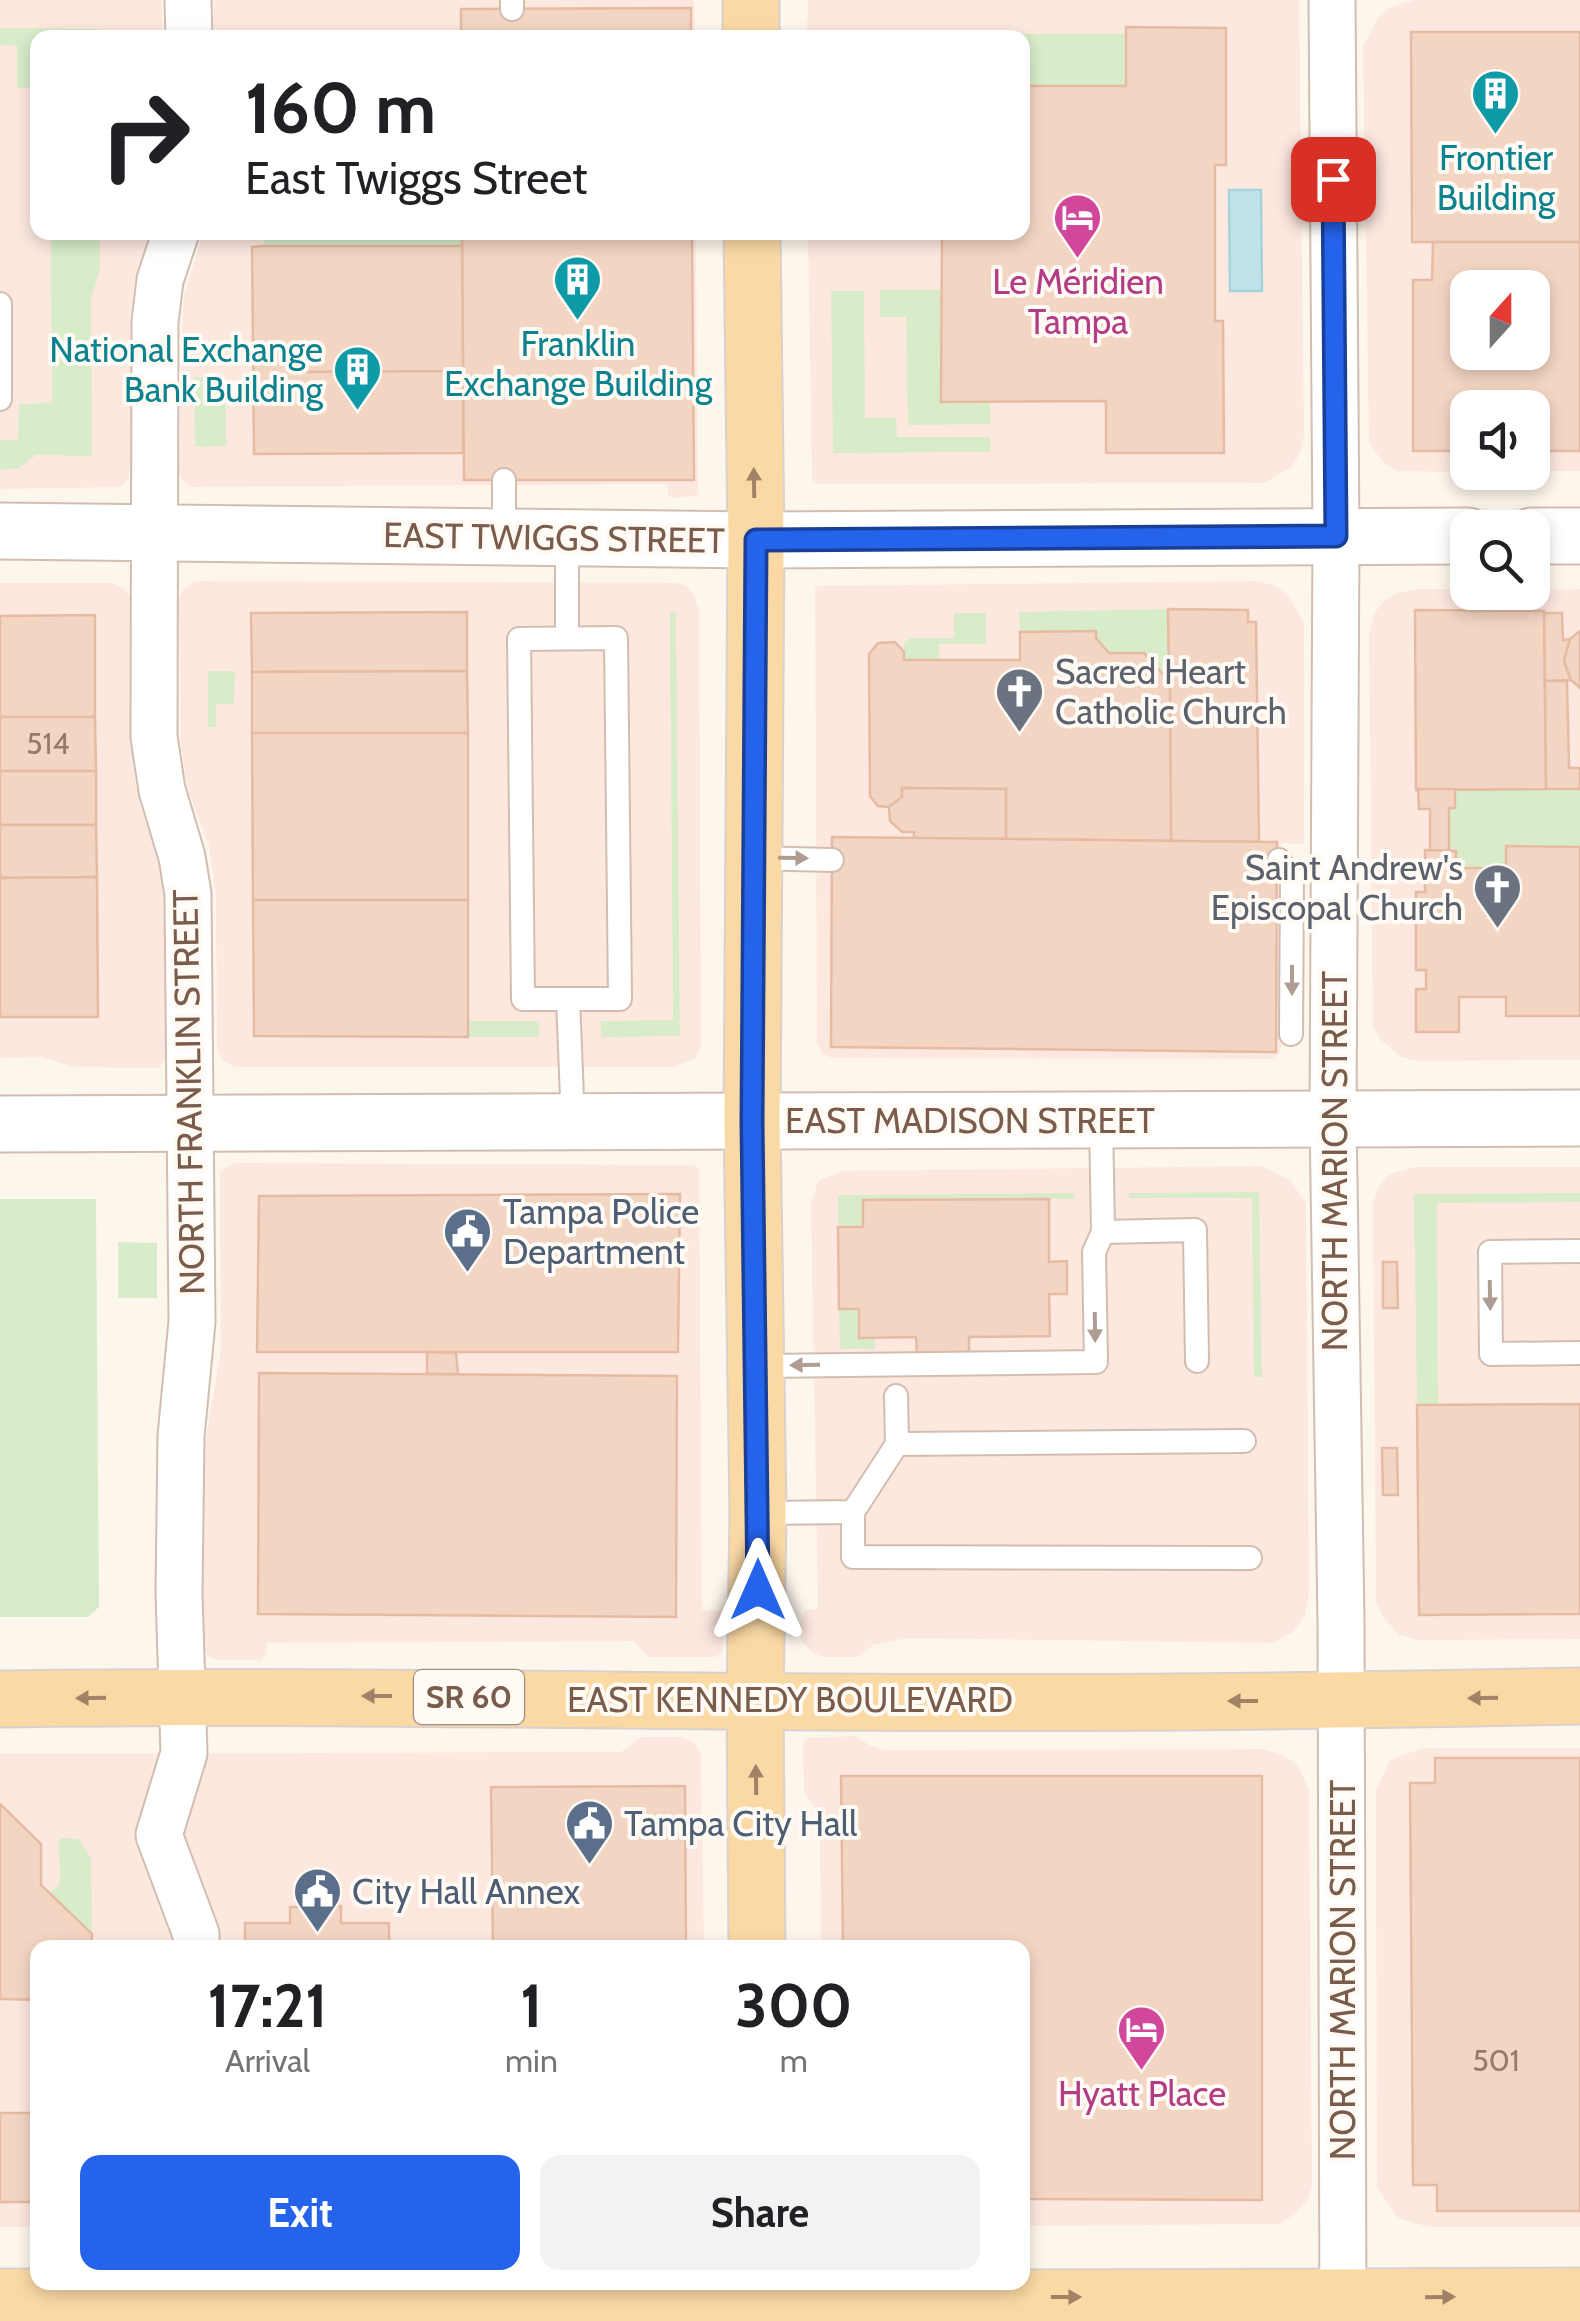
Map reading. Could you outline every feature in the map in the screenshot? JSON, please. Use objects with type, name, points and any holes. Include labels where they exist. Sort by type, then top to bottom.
[{"type":"main road","points":[[751,0],[751,30]]},
{"type":"main road","points":[[752,240],[756,540],[752,1122],[758,1514],[757,1940]]},
{"type":"main road","name":"EAST KENNEDY BOULEVARD","points":[[0,1699],[1340,1702],[1580,1696]]},
{"type":"main road","points":[[0,2296],[157,2290]]},
{"type":"main road","points":[[613,2290],[759,2301],[1343,2309],[1580,2296]]},
{"type":"street","points":[[188,0],[188,30]]},
{"type":"street","name":"NORTH MARION STREET","points":[[1332,0],[1336,536],[1333,1120],[1343,2309]]},
{"type":"street","name":"NORTH FRANKLIN STREET","points":[[173,240],[160,280],[155,322],[154,737],[162,790],[182,856],[188,894],[192,1322],[181,1436],[184,1753],[159,1836],[196,1940]]},
{"type":"street","name":"EAST TWIGGS STREET","points":[[0,530],[756,540],[1450,536]]},
{"type":"street","points":[[1550,536],[1580,536]]},
{"type":"street","name":"EAST MADISON STREET","points":[[0,1124],[1580,1118]]},
{"type":"lane","points":[[0,304],[0,399]]},
{"type":"lane","points":[[504,480],[504,537]]},
{"type":"lane","points":[[567,538],[568,638]]},
{"type":"lane","points":[[519,638],[568,638],[616,638],[620,999],[523,999],[519,638]]},
{"type":"lane","points":[[754,858],[832,860]]},
{"type":"lane","points":[[1279,860],[1292,879],[1291,1034]]},
{"type":"lane","points":[[568,999],[573,1122]]},
{"type":"lane","points":[[756,1366],[1096,1362],[1094,1252],[1103,1232],[1101,1120]]},
{"type":"lane","points":[[1103,1232],[1195,1230],[1197,1361]]},
{"type":"lane","points":[[1580,1252],[1490,1252],[1491,1354],[1580,1353]]},
{"type":"lane","points":[[896,1396],[897,1444],[853,1512],[853,1557],[1250,1558]]},
{"type":"lane","points":[[897,1444],[1244,1442]]},
{"type":"lane","points":[[758,1514],[853,1512]]},
{"type":"shaded area","points":[[0,0],[162,0],[162,30],[30,30],[30,240],[148,240],[134,286],[130,317],[131,466],[127,480],[120,487],[0,489]]},
{"type":"shaded area","points":[[214,0],[694,0],[695,30],[213,30]]},
{"type":"shaded area","points":[[808,0],[1299,0],[1304,435],[1292,467],[1264,483],[818,484],[812,480],[808,240],[1030,240],[1030,30],[807,30]]},
{"type":"shaded area","points":[[1414,0],[1580,0],[1580,471],[1550,471],[1550,390],[1450,390],[1450,472],[1396,471],[1382,461],[1369,443],[1363,46],[1379,17],[1391,7]]},
{"type":"shaded area","points":[[201,240],[696,240],[698,495],[673,498],[667,484],[191,487],[179,472],[184,296]]},
{"type":"shaded area","points":[[195,581],[686,586],[699,611],[701,1046],[696,1058],[674,1067],[235,1067],[223,1061],[217,1048],[216,897],[209,846],[188,790],[181,746],[179,600],[182,591]]},
{"type":"shaded area","points":[[1255,581],[1275,585],[1287,594],[1304,623],[1304,844],[1281,843],[1284,1038],[1279,1054],[1273,1059],[824,1055],[817,1044],[817,586]]},
{"type":"shaded area","points":[[0,583],[113,583],[130,597],[134,776],[168,891],[169,1053],[159,1068],[75,1067],[41,1057],[0,1058]]},
{"type":"shaded area","points":[[1450,589],[1450,610],[1550,610],[1550,590],[1580,589],[1580,1060],[1418,1061],[1401,1057],[1373,1028],[1369,634],[1375,612],[1395,594]]},
{"type":"shaded area","points":[[235,1163],[699,1168],[702,1610],[723,1611],[722,1652],[715,1657],[648,1657],[634,1641],[267,1643],[261,1660],[217,1660],[208,1656],[201,1643],[203,1456],[221,1348],[220,1172]]},
{"type":"shaded area","points":[[1261,1166],[1290,1180],[1306,1203],[1309,1593],[1305,1615],[1293,1632],[1272,1643],[907,1638],[873,1645],[859,1657],[823,1657],[812,1652],[801,1640],[801,1622],[805,1610],[818,1609],[811,1205],[818,1181],[842,1171]]},
{"type":"shaded area","points":[[1416,1167],[1580,1167],[1580,1639],[1418,1640],[1399,1635],[1376,1602],[1373,1203],[1379,1186],[1390,1174]]},
{"type":"shaded area","name":"Hyatt Place","points":[[856,1736],[885,1750],[1263,1749],[1283,1755],[1298,1766],[1309,1789],[1312,2186],[1308,2200],[1296,2213],[1280,2224],[1030,2226],[1030,1940],[821,1940],[820,1825],[804,1792],[803,1746],[810,1738]]},
{"type":"shaded area","points":[[641,1737],[681,1737],[693,1742],[701,1754],[704,1940],[30,1940],[30,2227],[0,2227],[0,1754],[621,1752]]},
{"type":"shaded area","points":[[1423,1748],[1580,1748],[1580,2227],[1429,2227],[1398,2218],[1377,2188],[1376,1790],[1390,1760]]},
{"type":"green space","points":[[0,28],[100,29],[30,30],[30,88],[17,88],[17,46],[0,45]]},
{"type":"green space","points":[[1030,34],[1126,34],[1126,86],[1030,86]]},
{"type":"green space","points":[[51,240],[100,240],[100,268],[91,300],[92,456],[36,455],[19,468],[0,470],[0,440],[18,440],[19,404],[52,403]]},
{"type":"green space","points":[[264,240],[462,240],[462,246],[264,246]]},
{"type":"green space","points":[[880,290],[942,290],[990,401],[990,424],[908,425],[906,317],[880,317]]},
{"type":"green space","points":[[831,291],[864,291],[865,418],[896,418],[897,437],[990,437],[990,452],[833,453]]},
{"type":"green space","points":[[194,377],[225,377],[226,446],[195,447]]},
{"type":"green space","points":[[1168,609],[1170,682],[1144,653],[1109,653],[1096,638],[1096,632],[1020,632],[1019,612]]},
{"type":"green space","points":[[670,612],[676,612],[680,1036],[601,1037],[601,1021],[673,1020]]},
{"type":"green space","points":[[954,613],[986,613],[986,644],[939,644],[939,660],[904,660],[904,644],[911,638],[954,638]]},
{"type":"green space","points":[[208,671],[235,671],[234,704],[216,704],[216,727],[208,727]]},
{"type":"green space","points":[[1455,789],[1580,789],[1580,847],[1506,868],[1456,868],[1456,851],[1449,851],[1449,808],[1455,808]]},
{"type":"green space","points":[[468,1021],[539,1021],[539,1037],[468,1037]]},
{"type":"green space","points":[[1259,1192],[1262,1377],[1254,1377],[1252,1198],[1129,1198],[1129,1193]]},
{"type":"green space","points":[[1074,1193],[1074,1199],[863,1200],[863,1227],[838,1227],[838,1195]]},
{"type":"green space","points":[[1580,1193],[1580,1202],[1437,1203],[1438,1405],[1417,1405],[1414,1194]]},
{"type":"green space","points":[[0,1199],[96,1199],[99,1607],[88,1617],[0,1617]]},
{"type":"green space","points":[[118,1242],[157,1243],[157,1298],[118,1298]]},
{"type":"green space","points":[[839,1309],[859,1309],[859,1338],[875,1338],[875,1349],[840,1349]]},
{"type":"green space","points":[[59,1838],[78,1839],[91,1858],[92,1934],[50,1893],[60,1884]]},
{"type":"water","points":[[1229,190],[1261,190],[1262,291],[1230,291]]},
{"type":"building","points":[[691,8],[691,30],[461,30],[461,9]]},
{"type":"building","name":"Le Méridien Tampa","points":[[1126,27],[1226,28],[1226,165],[1215,165],[1215,321],[1223,321],[1224,453],[1106,453],[1106,401],[941,402],[942,240],[1030,240],[1030,86],[1126,86]]},
{"type":"building","name":"Frontier Building","points":[[1411,32],[1580,32],[1580,242],[1412,242]]},
{"type":"building","name":"Franklin Exchange Building","points":[[462,240],[692,240],[694,480],[464,480]]},
{"type":"building","name":"Frontier Building","points":[[1433,242],[1580,242],[1580,451],[1550,451],[1550,390],[1450,390],[1450,451],[1413,451],[1413,280],[1432,280]]},
{"type":"building","points":[[462,246],[463,371],[300,372],[300,345],[253,345],[252,247]]},
{"type":"building","name":"National Exchange Bank Building","points":[[253,345],[300,345],[300,372],[463,371],[463,453],[254,454]]},
{"type":"building","points":[[1168,609],[1248,610],[1248,622],[1256,622],[1259,842],[1171,841]]},
{"type":"building","points":[[1415,610],[1544,611],[1546,789],[1416,790]]},
{"type":"building","points":[[467,612],[467,671],[252,672],[251,613]]},
{"type":"building","points":[[1544,613],[1562,613],[1563,640],[1570,639],[1564,661],[1571,680],[1545,681]]},
{"type":"building","points":[[95,615],[95,717],[0,717],[0,616]]},
{"type":"building","name":"Sacred Heart Catholic Church","points":[[1096,631],[1096,638],[1109,653],[1144,653],[1170,682],[1171,841],[1006,839],[1006,789],[902,788],[902,797],[889,807],[878,806],[870,796],[869,654],[878,643],[895,642],[904,652],[904,660],[1020,660],[1020,632]]},
{"type":"building","points":[[1580,631],[1580,688],[1571,680],[1564,661],[1570,639]]},
{"type":"building","points":[[467,671],[468,733],[252,733],[252,672]]},
{"type":"building","points":[[1545,681],[1567,681],[1569,768],[1580,768],[1580,789],[1546,789]]},
{"type":"building","points":[[0,717],[95,717],[96,771],[0,771]]},
{"type":"building","points":[[252,733],[468,733],[468,900],[253,900]]},
{"type":"building","points":[[0,771],[96,771],[96,825],[0,825]]},
{"type":"building","points":[[902,788],[1006,789],[1006,839],[914,838],[914,832],[902,832],[890,821],[889,807],[902,797]]},
{"type":"building","points":[[1418,789],[1455,789],[1455,808],[1449,808],[1449,851],[1430,850],[1430,809],[1419,809]]},
{"type":"building","points":[[0,825],[96,825],[97,877],[0,878]]},
{"type":"building","points":[[832,837],[1277,842],[1276,1052],[831,1047]]},
{"type":"building","name":"Saint Andrew's Episcopal Church","points":[[1506,846],[1580,847],[1580,1016],[1506,1016],[1506,997],[1459,997],[1459,1032],[1416,1032],[1416,989],[1426,989],[1426,970],[1416,970],[1416,892],[1425,892],[1425,850],[1456,851],[1456,868],[1506,868]]},
{"type":"building","points":[[97,877],[98,1017],[0,1017],[0,878]]},
{"type":"building","points":[[253,900],[468,900],[468,1037],[254,1036]]},
{"type":"building","name":"Tampa Police Department","points":[[680,1194],[678,1352],[257,1352],[259,1196]]},
{"type":"building","points":[[1049,1199],[1049,1262],[1067,1261],[1067,1294],[1049,1294],[1050,1336],[969,1337],[969,1358],[917,1358],[916,1337],[859,1338],[859,1309],[839,1309],[838,1227],[863,1227],[863,1200]]},
{"type":"building","points":[[1383,1262],[1397,1262],[1398,1308],[1383,1308]]},
{"type":"building","points":[[427,1352],[456,1353],[458,1374],[427,1374]]},
{"type":"building","points":[[259,1373],[677,1376],[676,1617],[258,1614]]},
{"type":"building","points":[[1580,1404],[1580,1614],[1419,1615],[1417,1405]]},
{"type":"building","points":[[1382,1448],[1397,1448],[1398,1495],[1383,1495]]},
{"type":"building","points":[[1435,1758],[1580,1758],[1580,2211],[1437,2211],[1437,2185],[1413,2185],[1410,1783],[1435,1783]]},
{"type":"building","name":"Hyatt Place","points":[[841,1776],[1262,1776],[1262,2200],[1030,2199],[1030,1940],[843,1940]]},
{"type":"building","name":"Tampa City Hall","points":[[685,1786],[686,1940],[493,1940],[491,1787]]},
{"type":"building","points":[[0,1804],[41,1844],[41,1885],[92,1934],[92,1940],[30,1940],[30,2000],[0,1999]]},
{"type":"building","name":"City Hall Annex","points":[[341,1906],[341,1923],[389,1923],[389,1940],[245,1940],[245,1923],[290,1923],[290,1907]]},
{"type":"building","points":[[0,2113],[30,2113],[30,2202],[0,2202]]},
{"type":"place","name":"Frontier Building","points":[[1496,136]]},
{"type":"place","name":"Le Méridien Tampa","points":[[1078,260]]},
{"type":"place","name":"Franklin Exchange Building","points":[[578,322]]},
{"type":"place","name":"National Exchange Bank Building","points":[[358,412]]},
{"type":"place","name":"Sacred Heart Catholic Church","points":[[1020,734]]},
{"type":"place","name":"Saint Andrew's Episcopal Church","points":[[1498,930]]},
{"type":"place","name":"Tampa Police Department","points":[[468,1274]]},
{"type":"place","name":"Tampa City Hall","points":[[589,1866]]},
{"type":"place","name":"City Hall Annex","points":[[317,1934]]},
{"type":"place","name":"Hyatt Place","points":[[1142,2072]]},
{"type":"route","points":[[758,1590],[752,1122],[756,540],[1336,536],[1333,179]]}]
